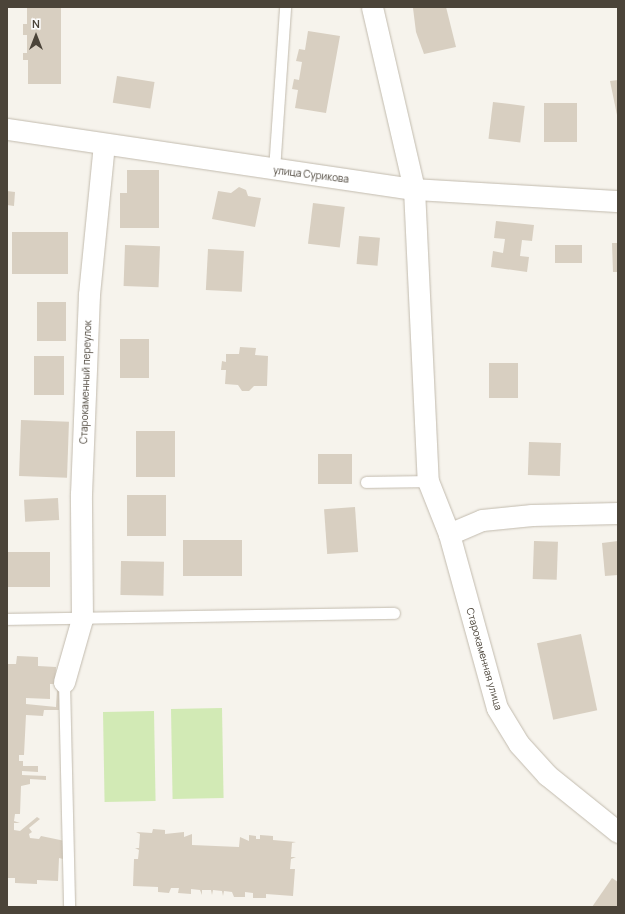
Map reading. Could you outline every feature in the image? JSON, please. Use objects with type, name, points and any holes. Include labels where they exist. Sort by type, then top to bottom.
[{"type":"street","name":"Старокаменная улица","points":[[372,7],[414,189],[428,481],[449,534],[497,708],[519,744],[548,775],[618,832]]},
{"type":"street","name":"улица Сурикова","points":[[7,129],[104,145],[414,189],[618,201]]},
{"type":"street","name":"Старокаменный переулок","points":[[64,682],[82,619],[81,494],[89,294],[104,145]]},
{"type":"street","points":[[449,534],[482,520],[532,516],[618,513]]},
{"type":"lane","points":[[274,170],[285,7]]},
{"type":"lane","points":[[366,482],[428,481]]},
{"type":"lane","points":[[7,619],[394,613]]},
{"type":"lane","points":[[64,682],[69,907]]},
{"type":"green space","points":[[222,708],[224,798],[173,799],[171,709]]},
{"type":"green space","points":[[154,711],[156,801],[105,802],[103,712]]},
{"type":"building","points":[[27,7],[61,7],[61,84],[28,84],[28,60],[23,60],[23,53],[27,53],[27,35],[23,35],[23,24],[27,24]]},
{"type":"building","points":[[446,7],[456,47],[424,54],[416,32],[413,8]]},
{"type":"building","points":[[308,31],[340,36],[326,113],[295,108],[298,90],[292,89],[294,79],[299,80],[302,62],[296,61],[299,49],[305,50]]},
{"type":"building","points":[[117,76],[155,82],[150,109],[113,103]]},
{"type":"building","points":[[618,80],[618,115],[617,115],[610,81]]},
{"type":"building","points":[[493,102],[525,106],[520,143],[488,139]]},
{"type":"building","points":[[544,103],[577,103],[577,142],[544,142]]},
{"type":"building","points":[[127,170],[159,170],[159,228],[120,228],[120,193],[127,193]]},
{"type":"building","points":[[239,187],[246,190],[248,196],[261,198],[255,227],[212,219],[218,191],[231,193]]},
{"type":"building","points":[[7,191],[15,192],[14,206],[7,205]]},
{"type":"building","points":[[313,203],[345,207],[340,248],[308,244]]},
{"type":"building","points":[[496,221],[534,225],[532,241],[522,240],[520,256],[529,257],[527,272],[491,267],[493,251],[503,253],[505,239],[494,238]]},
{"type":"building","points":[[12,232],[68,232],[68,274],[12,274]]},
{"type":"building","points":[[359,236],[380,238],[377,266],[357,264]]},
{"type":"building","points":[[612,243],[618,243],[618,272],[613,272]]},
{"type":"building","points":[[125,245],[160,246],[159,287],[124,286]]},
{"type":"building","points":[[555,245],[582,245],[582,263],[555,263]]},
{"type":"building","points":[[208,249],[244,251],[242,292],[206,290]]},
{"type":"building","points":[[37,302],[66,302],[66,341],[37,341]]},
{"type":"building","points":[[120,339],[149,339],[149,378],[120,378]]},
{"type":"building","points":[[240,347],[256,348],[255,355],[268,356],[267,386],[254,386],[249,391],[242,391],[238,385],[225,384],[226,370],[221,370],[222,361],[226,362],[226,354],[239,354]]},
{"type":"building","points":[[34,356],[64,356],[64,395],[34,395]]},
{"type":"building","points":[[489,363],[518,363],[518,398],[489,398]]},
{"type":"building","points":[[21,420],[69,422],[67,478],[19,476]]},
{"type":"building","points":[[136,431],[175,431],[175,477],[136,477]]},
{"type":"building","points":[[529,442],[561,443],[560,476],[528,475]]},
{"type":"building","points":[[318,454],[352,454],[352,484],[318,484]]},
{"type":"building","points":[[127,495],[166,495],[166,536],[127,536]]},
{"type":"building","points":[[58,498],[59,520],[25,522],[24,500]]},
{"type":"building","points":[[355,507],[358,552],[327,554],[324,509]]},
{"type":"building","points":[[183,540],[242,540],[242,576],[183,576]]},
{"type":"building","points":[[534,541],[558,542],[557,580],[533,579]]},
{"type":"building","points":[[618,541],[618,575],[605,576],[602,543]]},
{"type":"building","points":[[7,552],[50,552],[50,587],[7,587]]},
{"type":"building","points":[[121,561],[164,562],[163,596],[120,595]]},
{"type":"building","points":[[581,634],[597,710],[553,720],[537,643]]},
{"type":"building","points":[[17,656],[38,657],[38,666],[56,667],[55,684],[50,684],[50,699],[26,698],[26,704],[56,707],[57,690],[61,690],[59,710],[44,710],[43,716],[26,715],[24,755],[19,755],[19,761],[23,761],[23,766],[38,766],[38,772],[22,771],[22,775],[46,776],[46,780],[30,779],[30,784],[21,786],[20,814],[15,814],[14,821],[20,823],[14,823],[14,830],[20,831],[37,817],[40,819],[29,828],[32,832],[29,834],[30,838],[39,839],[41,836],[65,841],[63,859],[59,858],[58,881],[37,880],[37,884],[15,883],[15,878],[7,878],[7,664],[16,664]]},
{"type":"building","points":[[153,829],[165,830],[165,834],[184,832],[184,837],[192,834],[192,845],[239,847],[240,837],[249,841],[249,835],[256,836],[256,839],[260,839],[260,835],[273,836],[273,840],[296,842],[292,843],[291,857],[296,857],[291,859],[290,869],[295,869],[293,896],[266,894],[266,898],[253,898],[253,893],[245,892],[245,897],[234,897],[232,892],[224,891],[223,896],[222,891],[213,890],[212,895],[211,890],[202,890],[202,895],[200,890],[191,889],[191,894],[178,893],[179,888],[171,888],[169,893],[158,892],[158,887],[133,886],[134,859],[138,859],[139,850],[135,848],[139,848],[140,834],[136,832],[152,833]]},
{"type":"building","points":[[612,878],[618,882],[618,907],[592,907]]}]
